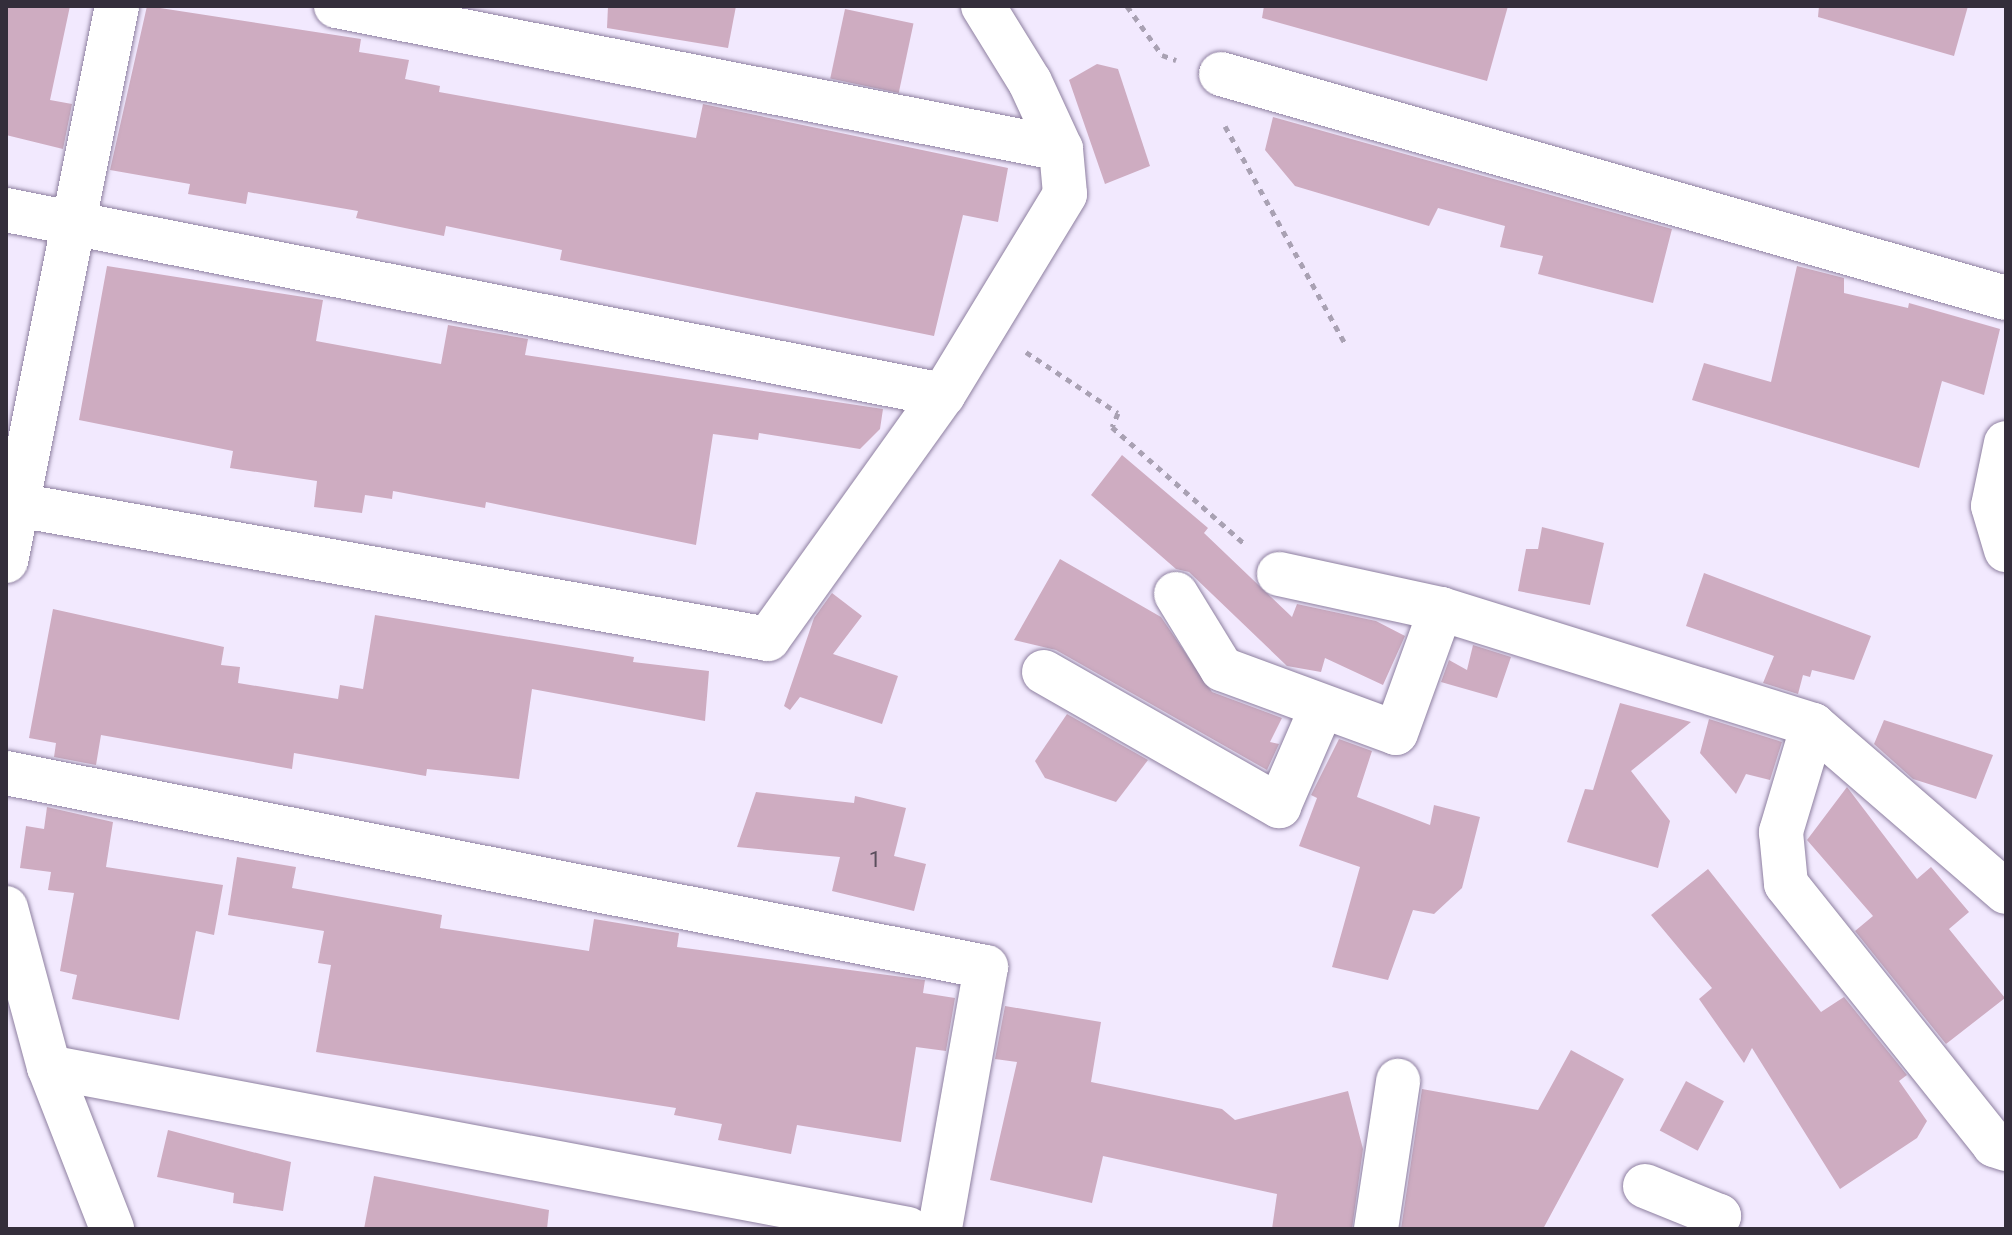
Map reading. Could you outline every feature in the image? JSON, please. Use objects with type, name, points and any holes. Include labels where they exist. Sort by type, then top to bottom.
[{"type":"street","points":[[6,561],[11,504],[77,223],[117,6]]},
{"type":"street","points":[[336,6],[1061,149]]},
{"type":"street","points":[[11,504],[768,639],[943,395],[1065,194],[1061,149],[983,6]]},
{"type":"street","points":[[1221,74],[2006,298]]},
{"type":"street","points":[[6,210],[943,395]]},
{"type":"street","points":[[2005,540],[1993,506],[2006,443]]},
{"type":"street","points":[[1279,574],[1441,609],[1813,725],[2006,892]]},
{"type":"street","points":[[1176,594],[1222,669],[1321,709],[1396,733],[1441,609]]},
{"type":"street","points":[[1044,672],[1279,806],[1321,709]]},
{"type":"street","points":[[1813,725],[1781,832],[1786,884],[2002,1133]]},
{"type":"street","points":[[6,773],[986,967],[940,1229]]},
{"type":"street","points":[[6,908],[49,1067],[112,1229]]},
{"type":"street","points":[[49,1067],[908,1229]]},
{"type":"street","points":[[1376,1229],[1398,1081]]},
{"type":"street","points":[[1645,1186],[1719,1216],[1712,1229]]},
{"type":"path","points":[[1127,6],[1162,55],[1221,74],[1217,111],[1345,343]]},
{"type":"path","points":[[981,332],[1039,358],[1118,413],[1112,427],[1279,574]]},
{"type":"building","points":[[6,6],[70,6],[50,100],[72,104],[63,149],[6,135]]},
{"type":"building","points":[[147,6],[361,39],[359,52],[409,60],[405,79],[440,86],[439,92],[696,138],[703,104],[1008,168],[998,222],[963,215],[934,336],[560,260],[562,250],[446,226],[444,236],[356,218],[358,211],[248,192],[246,204],[188,194],[190,184],[110,170]]},
{"type":"building","points":[[608,6],[736,6],[728,48],[607,28]]},
{"type":"building","points":[[1264,6],[1508,6],[1487,81],[1262,18]]},
{"type":"building","points":[[1819,6],[1968,6],[1954,56],[1818,17]]},
{"type":"building","points":[[845,9],[913,24],[899,93],[830,78]]},
{"type":"building","points":[[1097,64],[1118,69],[1150,166],[1105,184],[1069,80]]},
{"type":"building","points":[[1273,117],[1672,229],[1653,303],[1538,274],[1543,256],[1500,247],[1505,226],[1438,208],[1429,226],[1295,186],[1265,150]]},
{"type":"building","points":[[107,266],[323,300],[316,341],[441,364],[448,325],[528,339],[525,355],[883,409],[880,429],[860,449],[759,433],[758,440],[713,434],[696,545],[486,502],[485,508],[393,491],[392,499],[365,495],[362,513],[314,507],[317,481],[230,468],[233,451],[79,420]]},
{"type":"building","points":[[1797,266],[1844,278],[1844,293],[1908,308],[1909,303],[2000,329],[1984,395],[1942,381],[1919,468],[1692,400],[1704,363],[1771,382]]},
{"type":"building","points":[[1122,455],[1208,528],[1204,533],[1292,617],[1297,604],[1376,621],[1405,636],[1383,685],[1325,658],[1321,672],[1287,666],[1189,572],[1176,569],[1091,495]]},
{"type":"building","points":[[1542,527],[1604,543],[1590,605],[1518,591],[1526,549],[1538,549]]},
{"type":"building","points":[[1060,559],[1161,617],[1212,692],[1282,718],[1270,742],[1279,744],[1267,770],[1056,650],[1014,640]]},
{"type":"building","points":[[1704,573],[1871,636],[1854,680],[1812,670],[1810,677],[1803,675],[1798,694],[1763,683],[1774,656],[1686,626]]},
{"type":"building","points":[[832,593],[862,616],[833,654],[898,676],[882,724],[800,697],[790,710],[784,706],[814,618]]},
{"type":"building","points":[[53,609],[224,647],[221,665],[240,667],[238,683],[338,699],[340,685],[363,689],[375,615],[634,657],[633,662],[709,671],[705,721],[532,689],[519,779],[427,769],[426,776],[294,753],[292,769],[101,735],[96,765],[54,757],[56,743],[29,738]]},
{"type":"building","points":[[1473,645],[1511,657],[1497,698],[1441,682],[1449,660],[1467,670]]},
{"type":"building","points":[[1620,703],[1691,722],[1631,771],[1670,821],[1658,868],[1567,842],[1585,789],[1593,790]]},
{"type":"building","points":[[1067,714],[1148,760],[1116,802],[1045,778],[1035,761]]},
{"type":"building","points":[[1709,719],[1782,742],[1770,780],[1746,774],[1736,794],[1700,753]]},
{"type":"building","points":[[1884,720],[1993,755],[1976,799],[1913,779],[1874,744]]},
{"type":"building","points":[[1339,739],[1372,751],[1357,797],[1430,825],[1434,805],[1480,817],[1462,888],[1434,914],[1413,910],[1388,980],[1332,967],[1360,867],[1299,846],[1317,798],[1311,795]]},
{"type":"building","points":[[1847,787],[1917,879],[1931,867],[1969,912],[1949,929],[2005,998],[1946,1044],[1855,931],[1873,916],[1807,840]]},
{"type":"building","points":[[756,792],[854,803],[855,796],[906,808],[894,856],[926,864],[914,911],[832,891],[840,857],[737,847]]},
{"type":"building","points":[[47,807],[113,822],[106,867],[223,885],[214,935],[196,931],[179,1020],[72,999],[77,975],[60,971],[74,893],[48,890],[51,872],[20,868],[26,826],[44,829]]},
{"type":"building","points":[[237,857],[296,867],[292,888],[442,915],[440,928],[589,951],[594,919],[679,933],[677,947],[925,980],[923,993],[955,998],[946,1051],[916,1047],[901,1142],[797,1125],[791,1154],[718,1140],[722,1124],[674,1115],[676,1108],[316,1052],[331,965],[318,963],[324,931],[228,915]]},
{"type":"building","points":[[1708,869],[1821,1012],[1844,997],[1907,1075],[1899,1081],[1927,1121],[1917,1138],[1840,1189],[1752,1048],[1744,1063],[1699,999],[1712,988],[1651,915]]},
{"type":"building","points":[[1005,1006],[1101,1022],[1091,1082],[1222,1109],[1235,1120],[1348,1091],[1363,1149],[1352,1229],[1272,1229],[1277,1194],[1103,1156],[1092,1203],[990,1180],[1017,1062],[995,1059]]},
{"type":"building","points":[[1571,1050],[1624,1079],[1543,1229],[1401,1229],[1422,1089],[1538,1110]]},
{"type":"building","points":[[1686,1081],[1724,1101],[1698,1151],[1660,1130]]},
{"type":"building","points":[[168,1130],[291,1162],[283,1211],[233,1203],[234,1193],[157,1177]]},
{"type":"building","points":[[374,1176],[549,1210],[547,1229],[364,1229]]}]
